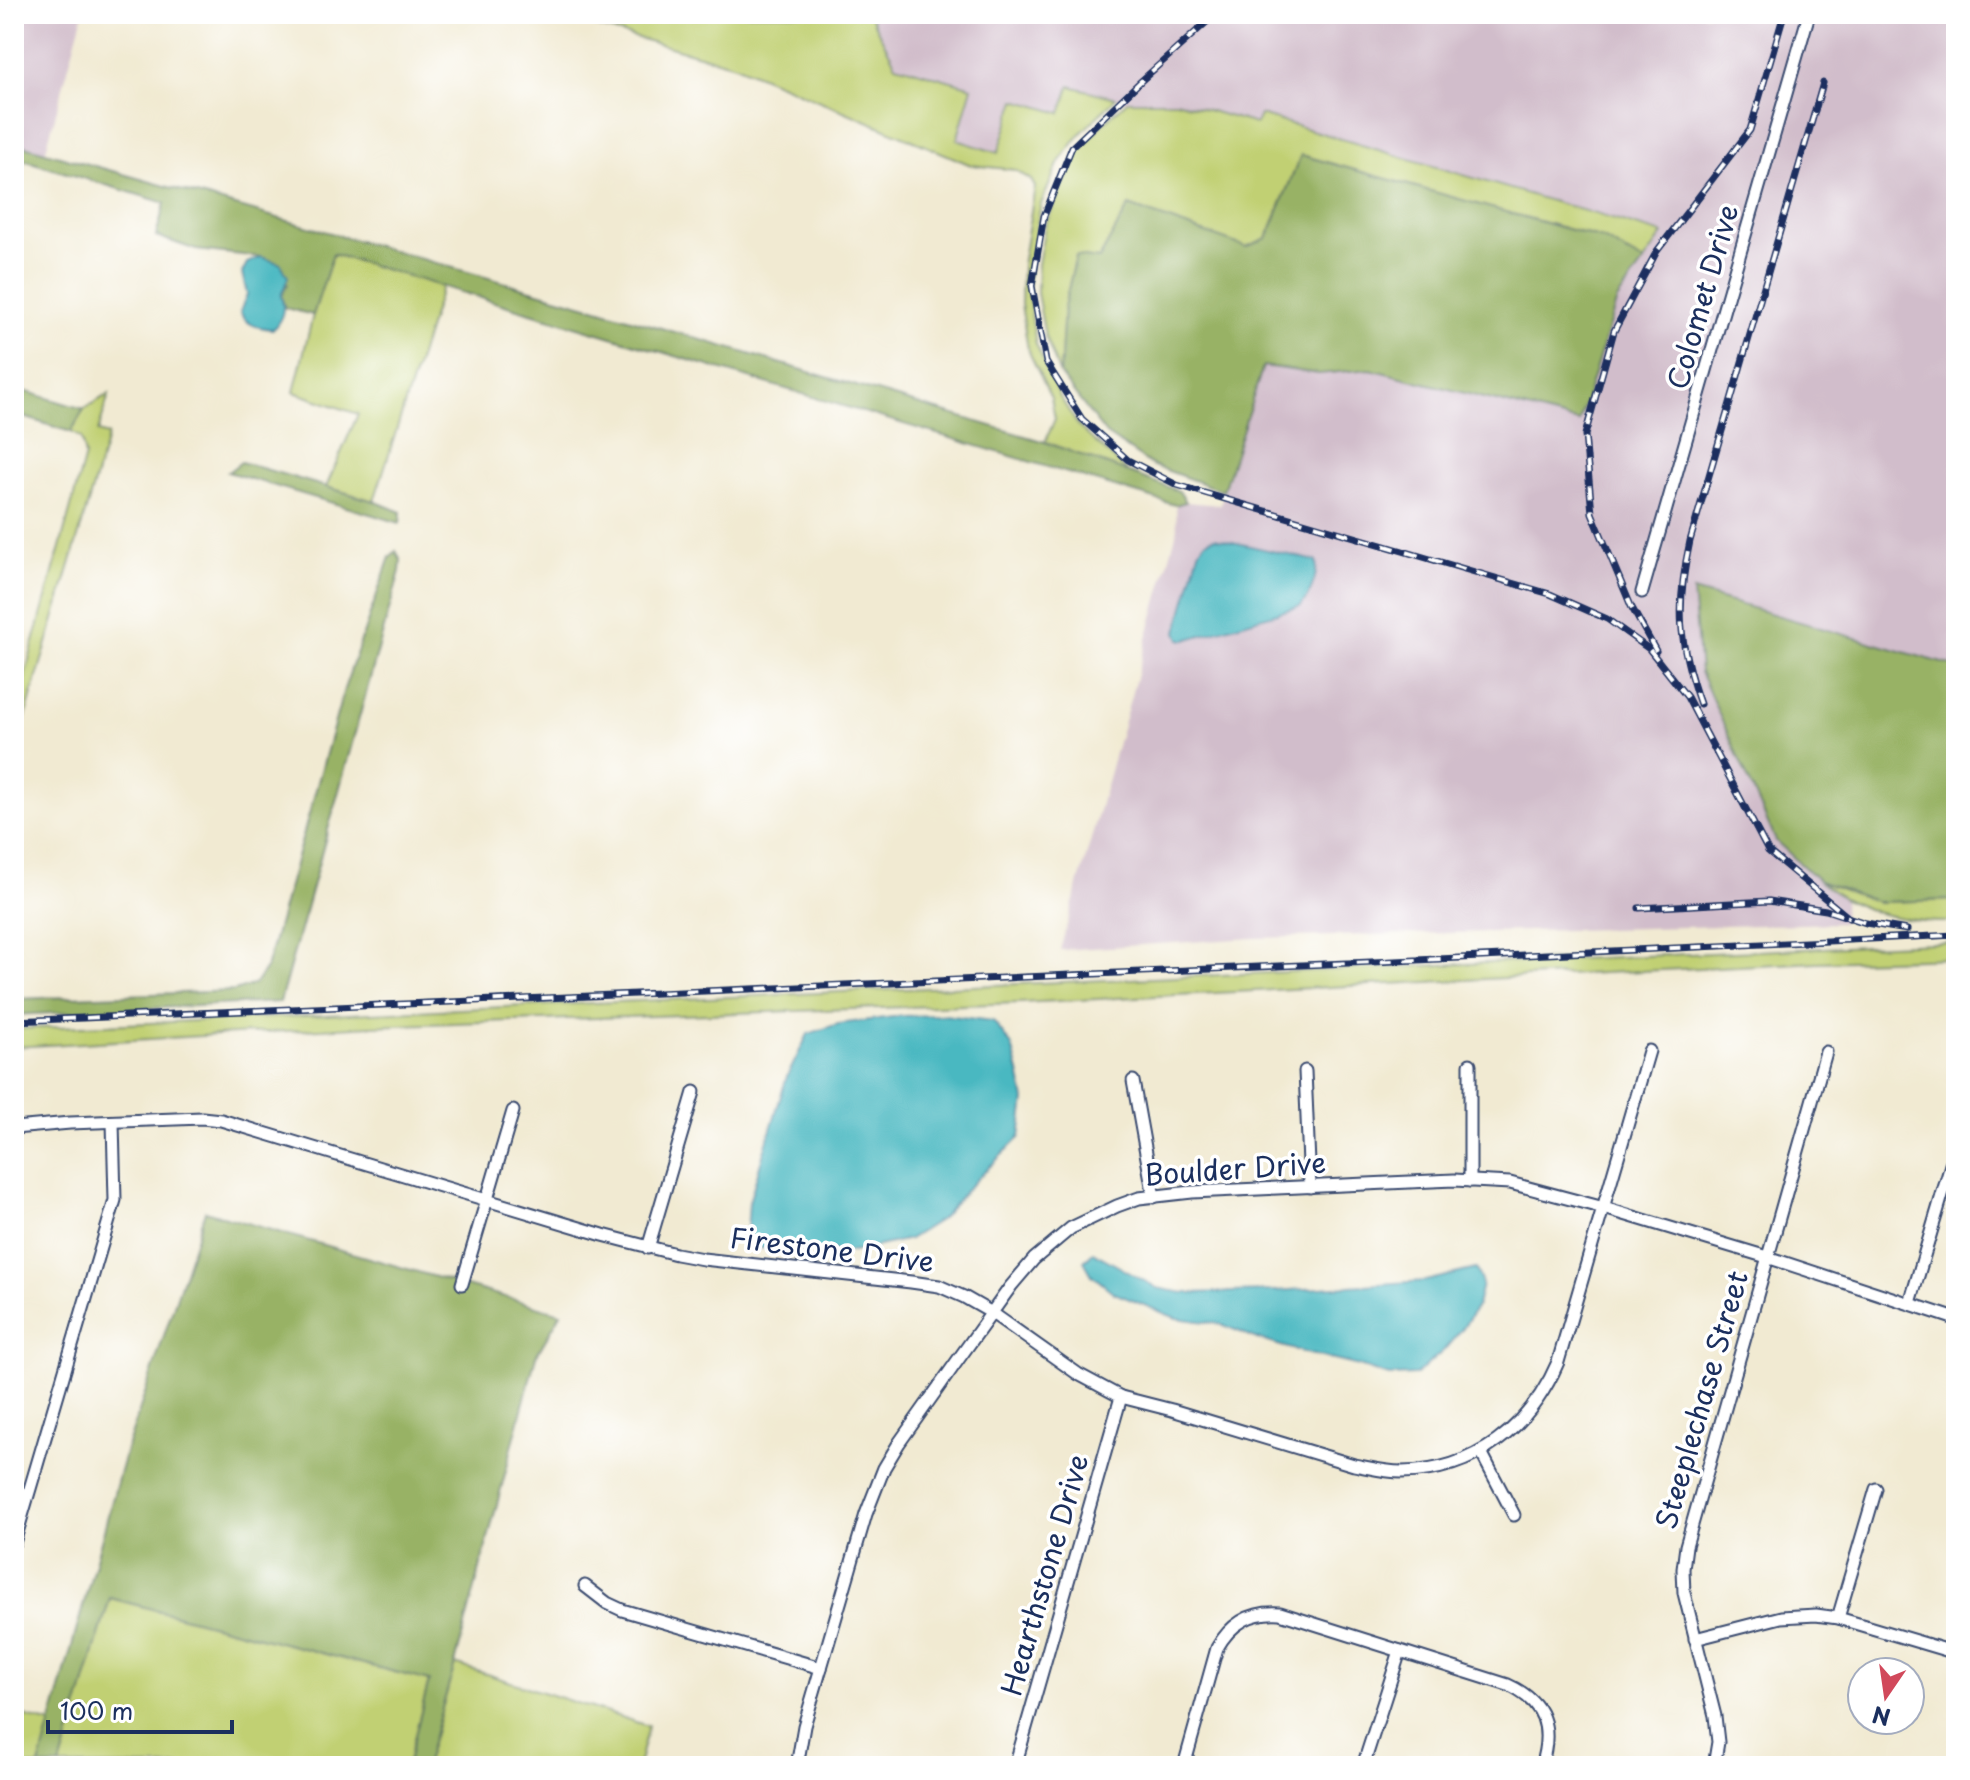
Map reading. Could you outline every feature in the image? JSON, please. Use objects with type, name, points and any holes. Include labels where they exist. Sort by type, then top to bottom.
[{"type":"street","name":"Colomet Drive","points":[[1642,592],[1809,14]]},
{"type":"street","name":"Firestone Drive","points":[[14,1128],[202,1118],[221,1120],[648,1248],[703,1259],[939,1286],[992,1313],[1078,1374],[1121,1397],[1354,1465],[1381,1471],[1421,1471],[1468,1459],[1501,1439],[1525,1417],[1550,1381],[1649,1051]]},
{"type":"street","name":"Steeplechase Street","points":[[1714,1766],[1718,1742],[1715,1716],[1684,1593],[1686,1546],[1826,1052]]},
{"type":"street","points":[[1470,1064],[1470,1181]]},
{"type":"street","points":[[1305,1071],[1310,1187]]},
{"type":"street","points":[[1133,1081],[1154,1197]]},
{"type":"street","points":[[648,1248],[694,1092]]},
{"type":"street","points":[[462,1284],[513,1111]]},
{"type":"street","points":[[14,1543],[115,1200],[113,1122]]},
{"type":"street","points":[[1910,1303],[1956,1148]]},
{"type":"street","name":"Boulder Drive","points":[[797,1766],[804,1726],[866,1514],[884,1468],[992,1313],[1034,1259],[1083,1221],[1117,1206],[1139,1198],[1192,1192],[1454,1180],[1510,1183],[1767,1257],[1956,1319]]},
{"type":"street","name":"Hearthstone Drive","points":[[1015,1766],[1121,1397]]},
{"type":"street","points":[[1481,1452],[1514,1515]]},
{"type":"street","points":[[1838,1618],[1876,1489]]},
{"type":"street","points":[[585,1586],[622,1610],[821,1668]]},
{"type":"street","points":[[1184,1766],[1217,1648],[1223,1637],[1243,1619],[1268,1612],[1280,1613],[1521,1691],[1540,1710],[1545,1723],[1546,1749],[1541,1766]]},
{"type":"street","points":[[1695,1639],[1781,1617],[1816,1615],[1838,1618],[1956,1653]]},
{"type":"street","points":[[1363,1766],[1400,1651]]},
{"type":"shaded area","points":[[14,14],[83,14],[45,153],[14,143]]},
{"type":"shaded area","points":[[869,14],[1956,14],[1956,667],[1694,591],[1700,673],[1750,786],[1776,841],[1819,881],[1845,899],[1842,923],[1254,938],[1060,950],[1177,531],[1176,505],[1186,502],[1220,505],[1263,366],[1319,374],[1370,368],[1578,422],[1617,300],[1663,234],[1260,115],[1256,125],[1176,101],[1127,101],[1070,86],[1062,113],[1016,100],[999,154],[957,141],[971,87],[896,65]]},
{"type":"green space","points":[[563,14],[869,14],[896,65],[972,87],[957,140],[998,153],[1016,100],[1061,113],[1070,86],[1116,98],[1082,132],[1059,162],[1041,204],[1030,261],[1028,293],[1036,344],[1060,397],[1079,427],[1129,473],[1045,442],[1055,419],[1051,398],[1028,350],[1021,304],[1022,265],[1035,187],[1031,180],[1015,170],[971,165],[735,65],[562,17]]},
{"type":"green space","points":[[1127,101],[1176,101],[1256,124],[1260,115],[1663,234],[1644,262],[1603,239],[1301,155],[1267,238],[1246,248],[1129,206],[1099,259],[1076,256],[1064,307],[1060,375],[1045,336],[1037,293],[1045,225],[1078,152]]},
{"type":"green space","points":[[14,143],[584,305],[1045,442],[1179,491],[1186,502],[1175,505],[333,254],[313,315],[285,308],[281,296],[287,285],[281,264],[261,257],[196,250],[156,236],[165,203],[14,157]]},
{"type":"green space","points":[[1301,155],[1603,239],[1644,262],[1617,300],[1579,422],[1370,369],[1319,374],[1263,366],[1223,491],[1152,465],[1106,434],[1060,375],[1064,307],[1076,256],[1099,259],[1129,206],[1246,247],[1267,238]]},
{"type":"green space","points":[[333,254],[442,286],[374,501],[326,487],[358,414],[294,392],[313,315]]},
{"type":"green space","points":[[14,388],[84,409],[71,432],[14,414]]},
{"type":"green space","points":[[109,394],[98,432],[108,435],[14,756],[14,715],[85,456],[81,438],[71,432],[84,409]]},
{"type":"green space","points":[[241,462],[374,501],[401,512],[400,523],[228,472]]},
{"type":"green space","points":[[396,551],[401,560],[400,571],[280,1002],[14,1015],[14,999],[235,991],[255,984],[266,968],[344,689],[390,557]]},
{"type":"green space","points":[[1693,591],[1956,667],[1956,900],[1878,902],[1819,881],[1776,841],[1700,672]]},
{"type":"green space","points":[[1819,881],[1878,902],[1956,900],[1956,922],[1913,920],[1885,914],[1845,899]]},
{"type":"green space","points":[[1956,942],[1956,958],[1817,962],[1020,1003],[371,1026],[14,1047],[14,1029]]},
{"type":"green space","points":[[205,1211],[561,1313],[536,1356],[425,1766],[407,1766],[429,1681],[110,1598],[60,1766],[39,1766],[124,1457]]},
{"type":"green space","points":[[110,1598],[429,1681],[407,1766],[60,1766]]},
{"type":"green space","points":[[455,1664],[648,1726],[638,1766],[425,1766]]},
{"type":"green space","points":[[14,1713],[51,1724],[39,1766],[14,1766]]},
{"type":"water","points":[[261,257],[281,264],[288,277],[281,296],[282,314],[273,329],[254,325],[240,312],[247,294],[242,273],[247,263]]},
{"type":"water","points":[[1215,538],[1316,561],[1315,579],[1301,606],[1180,639],[1177,632],[1199,552],[1205,542]]},
{"type":"water","points":[[944,1015],[993,1021],[1012,1046],[1025,1100],[1020,1137],[941,1219],[909,1239],[853,1252],[760,1248],[747,1231],[749,1202],[786,1079],[808,1034],[838,1024],[901,1016]]},
{"type":"water","points":[[1093,1252],[1157,1288],[1184,1293],[1274,1291],[1425,1281],[1476,1269],[1482,1284],[1477,1306],[1444,1350],[1416,1375],[1389,1376],[1257,1339],[1221,1324],[1176,1318],[1114,1293],[1092,1275],[1084,1261]]},
{"type":"railway","points":[[1212,14],[1072,147],[1044,216],[1032,286],[1046,362],[1082,419],[1128,460],[1177,485],[1550,594],[1607,619],[1649,649],[1687,697],[1768,851],[1849,918]]},
{"type":"railway","points":[[1656,651],[1631,606],[1592,513],[1585,435],[1614,331],[1657,251],[1750,130],[1784,14]]},
{"type":"railway","points":[[1700,704],[1683,642],[1681,604],[1690,541],[1823,83]]},
{"type":"railway","points":[[1639,908],[1769,901],[1826,910],[1866,923],[1907,930]]},
{"type":"railway","points":[[14,1021],[1956,935]]}]
